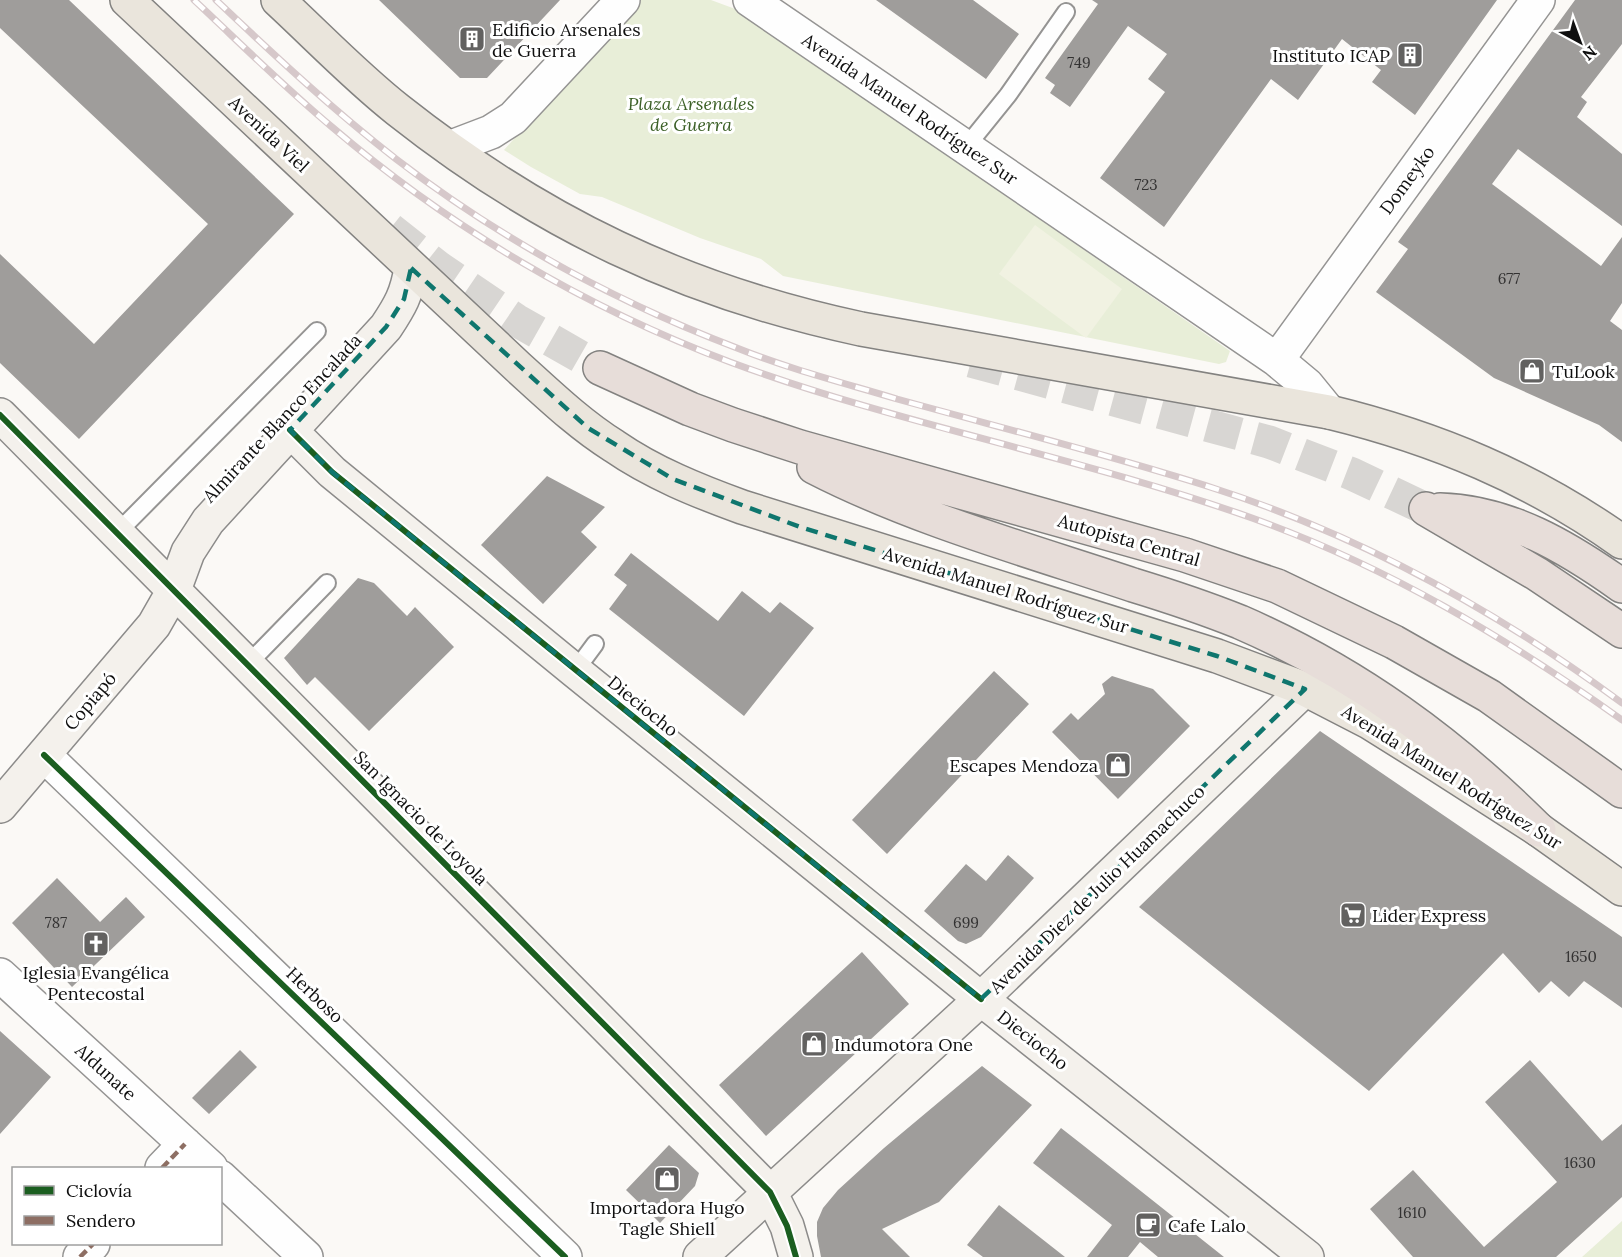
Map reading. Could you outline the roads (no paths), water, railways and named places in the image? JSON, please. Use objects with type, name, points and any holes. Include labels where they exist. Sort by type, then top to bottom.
[{"type":"highway","name":"Autopista Central","points":[[600,368],[690,409],[800,447],[1185,555],[1277,586],[1394,642],[1488,696],[1622,791]]},
{"type":"highway","points":[[733,425],[824,472],[887,500],[1194,605],[1286,643],[1343,674],[1420,726],[1475,769],[1539,830]]},
{"type":"highway","points":[[1622,586],[1543,536],[1526,528],[1481,514],[1426,509],[1527,568],[1622,631]]},
{"type":"main road","name":"Avenida Viel","points":[[127,0],[411,268]]},
{"type":"main road","points":[[278,0],[366,83],[449,148],[540,209],[641,261],[696,282],[803,317],[1329,412],[1391,428],[1432,441],[1482,462],[1567,506],[1622,542]]},
{"type":"main road","name":"Avenida Manuel Rodríguez Sur","points":[[411,268],[551,397],[588,428],[624,453],[674,479],[725,501],[800,527],[1217,656],[1305,689],[1369,722],[1539,830],[1622,889]]},
{"type":"street","points":[[449,148],[491,132],[513,118],[623,0]]},
{"type":"street","name":"Avenida Manuel Rodríguez Sur","points":[[750,0],[1277,360],[1307,385],[1329,412]]},
{"type":"street","name":"Domeyko","points":[[1277,360],[1538,0]]},
{"type":"street","name":"Almirante Blanco Encalada","points":[[174,590],[188,552],[208,521],[386,327],[404,299],[411,268]]},
{"type":"street","name":"San Ignacio de Loyola","points":[[0,416],[770,1192],[787,1226],[796,1257]]},
{"type":"street","name":"Dieciocho","points":[[290,430],[332,472],[575,670],[981,999],[1307,1257]]},
{"type":"street","name":"Copiapó","points":[[0,807],[154,625],[174,590]]},
{"type":"street","name":"Avenida Diez de Julio Huamachuco","points":[[700,1257],[981,999],[1305,689]]},
{"type":"street","name":"Herboso","points":[[44,755],[565,1257]]},
{"type":"street","name":"Aldunate","points":[[0,975],[210,1167]]},
{"type":"street","points":[[163,1167],[185,1144]]},
{"type":"street","points":[[222,1179],[306,1257]]},
{"type":"street","points":[[80,1257],[92,1245]]},
{"type":"lane","points":[[966,147],[1008,95],[1066,12]]},
{"type":"lane","points":[[117,533],[317,331]]},
{"type":"lane","points":[[248,664],[327,583]]},
{"type":"lane","points":[[575,670],[596,644]]},
{"type":"tunnel","points":[[390,229],[438,267],[516,320],[600,368]]},
{"type":"tunnel","points":[[971,361],[1269,442],[1352,474],[1426,509]]},
{"type":"railway","points":[[194,0],[314,112],[377,164],[423,198],[521,262],[624,317],[730,362],[794,384],[1187,496],[1302,537],[1398,581],[1444,606],[1535,661],[1622,720]]},
{"type":"railway","points":[[216,0],[326,101],[396,159],[435,188],[517,241],[603,289],[692,330],[776,363],[1174,476],[1268,507],[1375,553],[1477,607],[1575,669],[1622,703]]},
{"type":"place","name":"Edificio Arsenales de Guerra","points":[[472,39]]},
{"type":"place","name":"Instituto ICAP","points":[[1410,55]]},
{"type":"place","name":"TuLook","points":[[1532,371]]},
{"type":"place","name":"Escapes Mendoza","points":[[1118,765]]},
{"type":"place","name":"Lider Express","points":[[1353,915]]},
{"type":"place","name":"Iglesia Evangélica Pentecostal","points":[[96,944]]},
{"type":"place","name":"Indumotora One","points":[[814,1044]]},
{"type":"place","name":"Importadora Hugo Tagle Shiell","points":[[667,1179]]},
{"type":"place","name":"Cafe Lalo","points":[[1148,1225]]},
{"type":"park label","name":"Plaza Arsenales de Guerra","points":[[691,113]]}]
